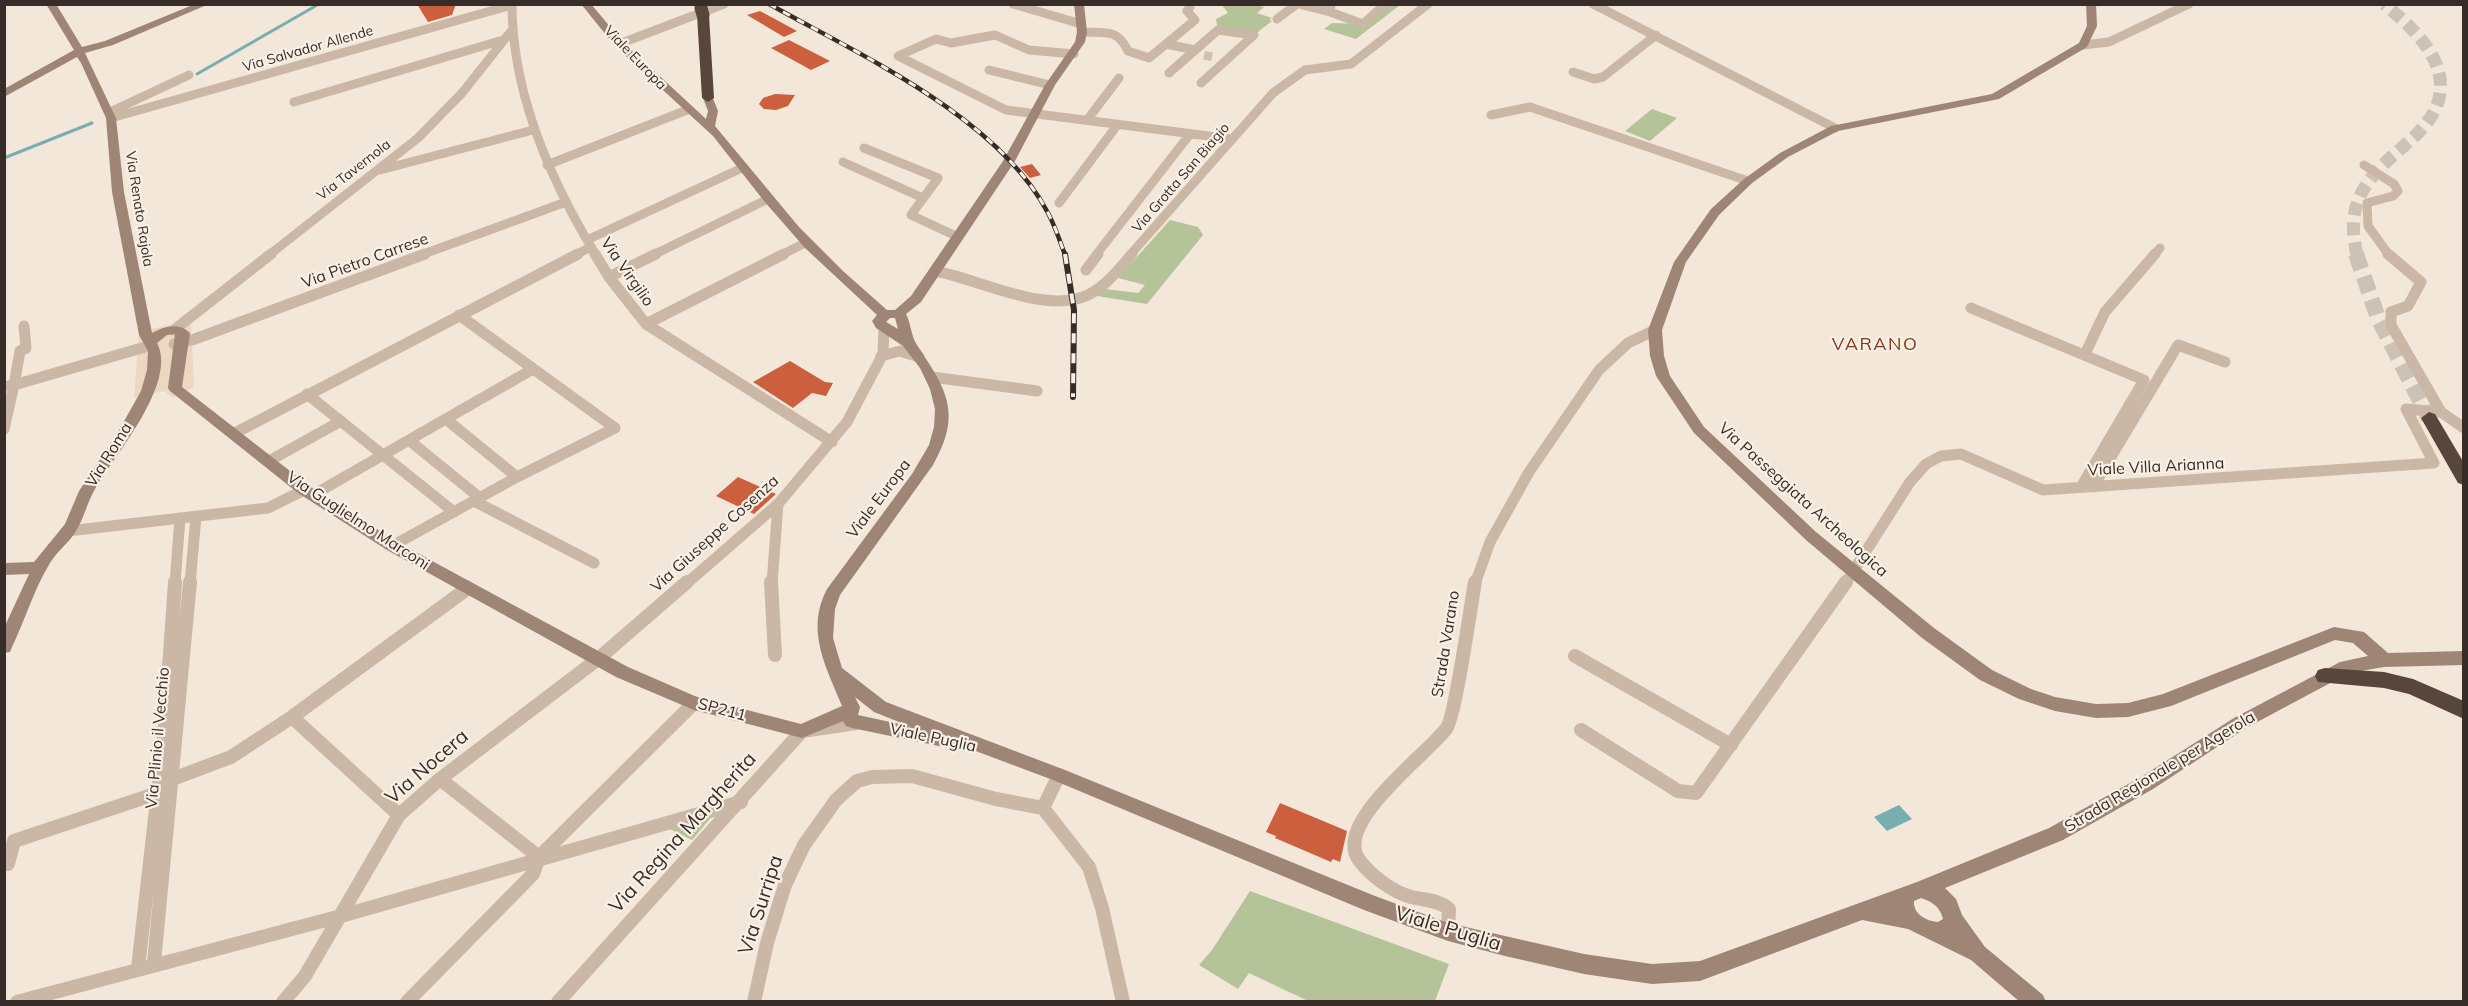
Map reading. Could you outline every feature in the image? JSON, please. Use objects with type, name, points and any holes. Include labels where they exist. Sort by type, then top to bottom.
[{"type":"highway","points":[[701,9],[702,112]]},
{"type":"highway","points":[[2435,415],[2463,479]]},
{"type":"highway","points":[[2325,676],[2384,680],[2413,687],[2463,711]]},
{"type":"street","name":"Via Renato Rajola","points":[[51,4],[80,51],[110,115],[118,192],[145,330],[153,344]]},
{"type":"street","points":[[4,94],[80,51],[109,43],[205,4]]},
{"type":"street","name":"Viale Europa","points":[[585,4],[619,44],[702,112],[742,168],[805,243],[891,321],[932,377],[943,414],[934,453],[920,477],[845,576],[827,607],[824,637],[827,652],[838,673]]},
{"type":"street","points":[[619,44],[724,4]]},
{"type":"street","points":[[1013,4],[1082,28],[1116,34],[1122,38],[1128,51],[1149,58],[1195,20],[1187,11],[1190,7]]},
{"type":"street","points":[[891,321],[916,299],[1009,161],[1050,86],[1074,54],[1082,28],[1079,4]]},
{"type":"street","points":[[1277,18],[1298,4],[1330,8],[1352,22],[1363,24],[1385,4]]},
{"type":"street","name":"Via Grotta San Biagio","points":[[935,271],[972,278],[1045,301],[1063,302],[1080,299],[1107,282],[1273,93],[1293,77],[1312,68],[1351,64],[1428,4]]},
{"type":"street","points":[[1593,4],[1835,128]]},
{"type":"street","points":[[2083,45],[2090,37],[2093,19],[2091,4]]},
{"type":"street","points":[[2083,45],[2109,42],[2189,4]]},
{"type":"street","points":[[512,5],[512,30]]},
{"type":"street","name":"Via Salvador Allende","points":[[110,115],[512,5]]},
{"type":"street","name":"Via Tavernola","points":[[178,339],[441,118],[512,30]]},
{"type":"street","name":"Via Virgilio","points":[[512,30],[533,130],[547,165],[566,202],[609,277],[646,324],[832,442]]},
{"type":"street","points":[[1169,73],[1218,30],[1254,35],[1201,83]]},
{"type":"street","points":[[1074,54],[1029,50],[995,35],[951,43],[936,39],[898,56],[1006,110],[1036,112],[1232,140]]},
{"type":"street","points":[[1573,72],[1594,79],[1603,77],[1656,35]]},
{"type":"street","points":[[294,102],[505,39]]},
{"type":"street","points":[[1166,44],[1225,59]]},
{"type":"street","name":"Via Passeggiata Archeologica","points":[[2083,45],[1995,97],[1835,128],[1784,154],[1748,181],[1715,212],[1680,262],[1655,330],[1657,356],[1663,376],[1699,430],[1734,466],[1853,572],[1928,633],[1986,675],[2055,705],[2096,711],[2128,710],[2165,701],[2334,633],[2358,638],[2384,660]]},
{"type":"street","points":[[990,70],[1050,86]]},
{"type":"street","points":[[110,115],[189,75]]},
{"type":"street","points":[[1087,120],[1119,78]]},
{"type":"street","points":[[1491,115],[1530,107],[1748,181]]},
{"type":"street","points":[[547,165],[578,155],[596,144],[702,112]]},
{"type":"street","points":[[1059,203],[1118,124]]},
{"type":"street","points":[[374,172],[533,130]]},
{"type":"street","points":[[1086,270],[1129,210],[1190,134]]},
{"type":"street","points":[[864,148],[938,178],[911,214],[958,237]]},
{"type":"street","points":[[843,162],[923,198]]},
{"type":"street","points":[[2364,165],[2394,184],[2398,191],[2393,196],[2379,197],[2367,203],[2366,220],[2370,232],[2391,257],[2421,282],[2408,306],[2391,312],[2391,324],[2435,415],[2463,428]]},
{"type":"street","points":[[235,433],[589,244],[742,168]]},
{"type":"street","points":[[609,277],[768,199]]},
{"type":"street","name":"Via Pietro Carrese","points":[[178,339],[566,202]]},
{"type":"street","points":[[646,324],[805,243]]},
{"type":"street","points":[[2085,354],[2105,312],[2160,248]]},
{"type":"street","points":[[1971,309],[2144,380],[2087,487]]},
{"type":"street","points":[[392,546],[517,477],[615,428],[459,315]]},
{"type":"street","name":"Via Giuseppe Cosenza","points":[[598,659],[778,504],[832,442],[847,422],[881,356],[891,321]]},
{"type":"street","points":[[4,429],[9,386],[20,351],[26,348],[24,326]]},
{"type":"street","name":"Strada Varano","points":[[1448,932],[1449,909],[1444,904],[1408,896],[1379,880],[1359,860],[1353,846],[1358,825],[1376,800],[1426,753],[1449,726],[1476,578],[1490,542],[1529,472],[1599,370],[1628,343],[1655,330]]},
{"type":"street","points":[[9,386],[153,344],[178,339],[180,362],[175,388],[148,393]]},
{"type":"street","name":"Via Roma","points":[[4,647],[42,562],[68,531],[86,491],[148,393],[155,369],[153,344]]},
{"type":"street","points":[[2087,487],[2178,345],[2225,362]]},
{"type":"street","points":[[881,356],[900,351],[919,357]]},
{"type":"street","points":[[155,369],[173,368],[180,362]]},
{"type":"street","points":[[68,531],[268,508],[309,492],[384,455],[533,369]]},
{"type":"street","points":[[932,377],[1037,391]]},
{"type":"street","name":"Via Guglielmo Marconi","points":[[175,388],[309,492],[392,546],[598,659]]},
{"type":"street","points":[[307,394],[454,512]]},
{"type":"street","name":"Viale Villa Arianna","points":[[1581,730],[1678,791],[1696,793],[1853,572],[1910,482],[1926,464],[1941,456],[1961,454],[2043,490],[2434,463],[2406,409],[2435,415]]},
{"type":"street","points":[[447,420],[517,477]]},
{"type":"street","points":[[269,461],[341,421]]},
{"type":"street","points":[[410,441],[477,500],[594,563]]},
{"type":"street","points":[[776,655],[771,572],[778,504]]},
{"type":"street","name":"Via Plinio il Vecchio","points":[[154,963],[163,785],[196,516]]},
{"type":"street","points":[[138,968],[163,785],[180,518]]},
{"type":"street","points":[[4,570],[42,562]]},
{"type":"street","points":[[8,864],[14,841],[231,757],[292,717],[468,588]]},
{"type":"street","points":[[1575,656],[1731,745]]},
{"type":"street","points":[[2384,660],[2463,658]]},
{"type":"street","name":"SP211","points":[[598,659],[694,704],[802,731]]},
{"type":"street","name":"Via Nocera","points":[[284,1002],[305,976],[399,815],[440,779],[598,659]]},
{"type":"street","name":"Strada Regionale per Agerola","points":[[1915,890],[2056,834],[2147,783],[2240,723],[2325,676],[2346,667],[2384,660]]},
{"type":"street","points":[[802,731],[855,716],[838,673]]},
{"type":"street","name":"Viale Puglia","points":[[838,673],[875,703],[1059,775],[1371,904],[1448,932],[1584,964],[1652,974],[1700,971],[1864,912],[1915,890]]},
{"type":"street","name":"Viale Puglia","points":[[855,716],[878,715],[875,703]]},
{"type":"street","points":[[408,1001],[533,874],[539,857],[694,704]]},
{"type":"street","name":"Viale Puglia","points":[[855,716],[999,752]]},
{"type":"street","points":[[292,717],[399,815]]},
{"type":"street","name":"Via Regina Margherita","points":[[558,1002],[741,802],[802,731]]},
{"type":"street","points":[[1059,775],[1043,808],[1089,867],[1102,908],[1123,1002]]},
{"type":"street","name":"Via Surripa","points":[[754,1002],[767,943],[785,885],[794,865],[804,845],[836,800],[857,781],[872,777],[912,776],[996,799],[1043,808]]},
{"type":"street","points":[[440,779],[539,857]]},
{"type":"street","points":[[17,1002],[154,963],[341,916],[539,857],[585,847],[741,802]]},
{"type":"street","points":[[1944,899],[1958,873]]},
{"type":"street","points":[[1913,921],[1903,903],[1915,890],[1944,899],[1949,905],[1953,919],[1978,954]]},
{"type":"street","points":[[1864,912],[1913,921],[1978,954],[2036,1002]]},
{"type":"street","points":[[1931,931],[1946,930],[1953,919]]},
{"type":"green space","points":[[1221,4],[1264,7],[1257,13],[1272,18],[1269,20],[1272,21],[1254,35],[1218,30],[1216,19],[1228,13]]},
{"type":"green space","points":[[1385,5],[1400,5],[1356,39],[1324,29],[1332,23],[1363,24]]},
{"type":"green space","points":[[1652,109],[1677,118],[1650,141],[1625,131]]},
{"type":"green space","points":[[1170,220],[1198,227],[1203,235],[1147,304],[1097,296],[1105,289],[1138,293],[1145,285],[1118,278]]},
{"type":"green space","points":[[713,815],[692,840],[670,829]]},
{"type":"green space","points":[[1250,891],[1449,964],[1435,1001],[1308,1001],[1249,973],[1238,989],[1199,965],[1212,950]]},
{"type":"shaded area","points":[[182,322],[191,323],[194,387],[173,398],[164,391],[134,398],[139,332]]},
{"type":"water","points":[[1899,805],[1912,819],[1887,831],[1874,817]]},
{"type":"building","points":[[417,4],[456,4],[452,15],[428,22]]},
{"type":"building","points":[[760,11],[797,31],[784,37],[747,15]]},
{"type":"building","points":[[789,40],[830,61],[811,70],[771,48]]},
{"type":"building","points":[[775,94],[795,95],[788,106],[776,110],[764,109],[759,104],[763,98]]},
{"type":"building","points":[[1032,164],[1041,175],[1030,178],[1020,167]]},
{"type":"building","points":[[790,361],[825,382],[833,383],[826,396],[812,393],[793,408],[753,382]]},
{"type":"building","points":[[738,477],[776,494],[754,514],[716,496]]},
{"type":"building","points":[[1280,803],[1347,831],[1340,862],[1333,859],[1331,862],[1266,832]]},
{"type":"waterway","points":[[197,74],[319,4]]},
{"type":"waterway","points":[[4,158],[92,123]]},
{"type":"tunnel","points":[[2357,255],[2354,221],[2358,201],[2363,191],[2375,173],[2415,136],[2431,117],[2439,99],[2440,81],[2436,64],[2428,48],[2384,4]]},
{"type":"tunnel","points":[[1204,55],[1212,57]]},
{"type":"tunnel","points":[[2356,254],[2378,318],[2429,418]]},
{"type":"railway","points":[[769,4],[884,67],[962,118],[996,147],[1025,179],[1048,213],[1065,255]]},
{"type":"railway","points":[[1065,254],[1074,310],[1073,397]]},
{"type":"district","name":"VARANO","points":[[1875,345]]}]
